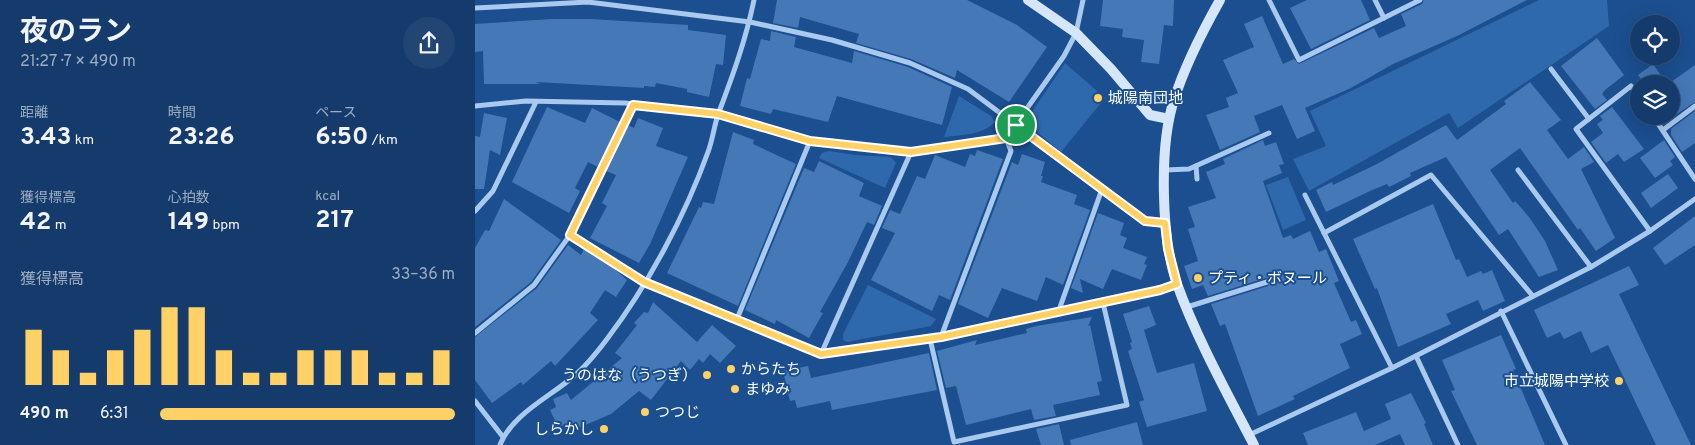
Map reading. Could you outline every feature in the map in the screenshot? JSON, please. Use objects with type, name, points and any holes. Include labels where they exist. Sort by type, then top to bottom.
[{"type":"street","points":[[500,445],[503,437],[527,411],[575,375],[606,340],[644,282],[671,235],[709,152],[718,114],[737,68],[755,0]]},
{"type":"street","points":[[1028,0],[1076,33],[1111,69],[1150,115],[1169,119]]},
{"type":"street","points":[[475,106],[536,102],[633,105],[718,114],[810,141],[911,152],[1006,138],[1064,56],[1076,33],[1083,0]]},
{"type":"street","points":[[1220,0],[1197,41],[1174,100],[1169,119],[1165,170],[1165,223],[1168,249],[1177,284],[1251,440],[1591,266],[1650,231],[1695,199]]},
{"type":"street","points":[[1269,0],[1299,60],[1420,0]]},
{"type":"street","points":[[1375,0],[1384,18]]},
{"type":"street","points":[[475,8],[588,2],[750,22],[832,40],[910,63],[968,89],[1145,221],[1165,223]]},
{"type":"street","points":[[1551,69],[1589,119]]},
{"type":"street","points":[[1630,87],[1576,129],[1650,231]]},
{"type":"street","points":[[475,211],[493,191],[536,102]]},
{"type":"street","points":[[475,333],[534,285],[570,235],[633,105]]},
{"type":"street","points":[[1663,130],[1695,106]]},
{"type":"street","points":[[1659,125],[1695,179]]},
{"type":"street","points":[[1165,170],[1189,169],[1269,133]]},
{"type":"street","points":[[941,337],[1011,150],[1006,138]]},
{"type":"street","points":[[737,319],[810,141]]},
{"type":"street","points":[[821,354],[911,152]]},
{"type":"street","points":[[1196,166],[1197,179]]},
{"type":"street","points":[[1518,170],[1591,266]]},
{"type":"street","points":[[1324,232],[1431,175],[1533,295]]},
{"type":"street","points":[[1059,310],[1102,189]]},
{"type":"street","points":[[1305,195],[1392,368]]},
{"type":"street","points":[[570,235],[644,282],[821,354],[941,337],[1059,310],[1103,303],[1160,290],[1177,284]]},
{"type":"street","points":[[1187,307],[1267,282]]},
{"type":"street","points":[[930,339],[955,442],[1127,405],[1103,303]]},
{"type":"street","points":[[1501,311],[1566,445]]},
{"type":"street","points":[[1416,356],[1458,445]]},
{"type":"street","points":[[475,401],[503,437]]},
{"type":"shaded area","points":[[1539,0],[1607,0],[1609,26],[1458,128],[1449,113],[1309,191],[1293,159],[1326,146],[1310,111]]},
{"type":"shaded area","points":[[1065,63],[1105,98],[1061,152],[1025,122]]},
{"type":"shaded area","points":[[959,96],[991,116],[995,122],[978,132],[944,137]]},
{"type":"shaded area","points":[[829,151],[891,157],[896,163],[885,188],[819,158],[822,153]]},
{"type":"shaded area","points":[[1288,177],[1306,220],[1283,230],[1266,185]]},
{"type":"shaded area","points":[[868,285],[936,319],[931,326],[847,342],[843,340],[843,334]]},
{"type":"building","points":[[777,0],[967,0],[1017,25],[1047,47],[1009,102],[957,70],[955,78],[911,59],[856,43],[859,34],[800,17],[798,28],[773,23]]},
{"type":"building","points":[[1103,0],[1174,0],[1173,26],[1164,25],[1159,64],[1141,62],[1144,40],[1122,37],[1123,29],[1100,26]]},
{"type":"building","points":[[1307,0],[1361,0],[1370,20],[1311,49],[1290,8]]},
{"type":"building","points":[[1424,0],[1527,0],[1457,36],[1393,64],[1351,88],[1305,108],[1315,131],[1297,139],[1282,105],[1254,116],[1260,132],[1220,150],[1206,115],[1229,107],[1226,98],[1238,93],[1223,60],[1254,47],[1244,24],[1262,16],[1283,64],[1294,59],[1299,64],[1374,28],[1379,38],[1406,26],[1401,14],[1422,4]]},
{"type":"building","points":[[552,19],[591,19],[688,25],[688,30],[726,35],[723,65],[716,64],[709,97],[687,92],[687,89],[656,83],[655,87],[644,86],[644,88],[536,82],[540,84],[484,84],[483,51],[475,52],[475,24]]},
{"type":"building","points":[[771,31],[796,37],[794,47],[852,63],[854,51],[908,67],[952,87],[942,125],[837,96],[828,122],[773,109],[771,114],[740,106],[747,78],[750,79],[761,39],[770,41]]},
{"type":"building","points":[[1597,38],[1624,75],[1605,90],[1602,94],[1607,100],[1595,109],[1561,66]]},
{"type":"building","points":[[1654,65],[1661,75],[1638,75]]},
{"type":"building","points":[[1695,65],[1695,102],[1680,112],[1680,76]]},
{"type":"building","points":[[1530,82],[1561,120],[1547,130],[1568,159],[1584,147],[1594,162],[1581,169],[1615,238],[1596,251],[1580,228],[1578,230],[1520,148],[1490,170],[1513,203],[1515,201],[1529,217],[1545,241],[1558,270],[1539,277],[1508,229],[1499,235],[1446,157],[1410,173],[1411,176],[1389,187],[1387,184],[1326,212],[1316,190],[1332,182],[1333,185],[1377,164],[1446,125],[1457,140],[1506,104],[1504,101]]},
{"type":"building","points":[[547,107],[585,123],[592,108],[620,122],[598,167],[588,162],[575,188],[580,191],[569,213],[512,182]]},
{"type":"building","points":[[1612,107],[1644,149],[1624,162],[1618,154],[1606,163],[1591,142],[1603,133],[1597,124],[1603,120],[1600,116]]},
{"type":"building","points":[[1695,111],[1695,143],[1682,152],[1671,135],[1671,129],[1680,125],[1680,122]]},
{"type":"building","points":[[484,113],[507,118],[500,155],[490,150],[484,189],[475,189],[475,136],[480,137]]},
{"type":"building","points":[[638,118],[663,128],[656,146],[688,157],[650,244],[639,263],[590,238],[607,206],[602,203],[616,175],[606,171],[628,125],[634,128]]},
{"type":"building","points":[[733,132],[754,140],[753,144],[796,164],[738,306],[667,273],[699,207],[701,208],[703,202],[714,204]]},
{"type":"building","points":[[1263,140],[1265,146],[1276,142],[1284,164],[1279,165],[1282,173],[1263,181],[1283,238],[1291,235],[1293,239],[1310,231],[1319,252],[1326,249],[1339,281],[1334,283],[1351,322],[1356,320],[1362,334],[1340,344],[1350,368],[1293,396],[1295,399],[1258,416],[1225,324],[1220,326],[1211,304],[1268,286],[1271,280],[1266,278],[1208,296],[1203,285],[1192,289],[1184,266],[1198,261],[1188,229],[1195,227],[1188,207],[1216,198],[1206,172],[1225,164],[1223,159]]},
{"type":"building","points":[[1664,140],[1675,157],[1670,161],[1673,165],[1655,178],[1640,158]]},
{"type":"building","points":[[977,150],[1003,159],[950,300],[939,295],[932,311],[871,280],[895,233],[882,228],[890,210],[900,214],[917,176],[925,179],[935,155],[965,167],[970,154],[975,156]]},
{"type":"building","points":[[1022,154],[1045,162],[1041,182],[1077,195],[1074,204],[1090,210],[1063,285],[1046,277],[1037,301],[1002,288],[988,318],[958,304],[1012,162],[1018,165]]},
{"type":"building","points":[[819,161],[864,183],[859,196],[882,206],[874,225],[867,222],[848,262],[820,312],[823,313],[809,338],[776,320],[775,324],[745,310],[804,168],[814,172]]},
{"type":"building","points":[[1668,174],[1678,188],[1651,208],[1641,193]]},
{"type":"building","points":[[504,199],[561,240],[531,282],[475,327],[475,248],[485,230],[489,231]]},
{"type":"building","points":[[1433,204],[1456,260],[1459,259],[1467,277],[1481,271],[1483,274],[1492,270],[1505,301],[1483,311],[1478,300],[1446,314],[1451,324],[1398,347],[1377,288],[1375,289],[1353,239]]},
{"type":"building","points":[[1098,213],[1124,223],[1120,235],[1127,238],[1123,248],[1147,257],[1144,264],[1147,265],[1141,280],[1112,269],[1103,289],[1080,279],[1083,293],[1071,288]]},
{"type":"building","points":[[1695,216],[1695,245],[1665,265],[1653,248]]},
{"type":"building","points":[[568,245],[581,255],[584,249],[611,266],[627,280],[616,297],[605,290],[590,313],[598,320],[555,366],[551,361],[523,385],[521,382],[492,403],[475,380],[475,337],[537,288]]},
{"type":"building","points":[[1629,266],[1639,285],[1619,294],[1691,445],[1656,445],[1608,345],[1591,353],[1581,331],[1564,339],[1560,332],[1547,338],[1534,310]]},
{"type":"building","points":[[653,302],[697,342],[712,325],[736,346],[720,363],[710,354],[703,363],[699,359],[690,370],[681,361],[651,400],[639,391],[611,414],[567,433],[564,425],[558,427],[550,410],[556,407],[553,399],[567,393],[571,400],[622,358],[615,353],[637,325],[634,323],[644,312],[648,313]]},
{"type":"building","points":[[1149,306],[1156,325],[1144,330],[1157,373],[1194,363],[1207,411],[1147,427],[1139,402],[1144,400],[1128,351],[1132,349],[1130,343],[1132,342],[1123,314]]},
{"type":"building","points":[[1092,317],[1088,326],[1090,325],[1102,381],[1097,382],[1100,395],[1053,405],[1056,416],[1034,420],[1031,409],[966,425],[956,386],[946,388],[937,351],[977,340],[975,345],[1027,333],[1026,329],[1036,326]]},
{"type":"building","points":[[1501,335],[1516,369],[1513,370],[1545,445],[1477,445],[1451,391],[1455,390],[1442,360]]},
{"type":"building","points":[[929,353],[937,390],[832,410],[830,401],[797,408],[795,400],[790,401],[783,371],[808,366],[811,378]]},
{"type":"building","points":[[1411,393],[1426,423],[1424,424],[1433,445],[1405,445],[1400,434],[1375,445],[1308,445],[1303,433],[1356,412],[1364,431],[1391,419],[1385,404]]},
{"type":"building","points":[[1137,422],[1143,445],[1071,445],[1070,440]]},
{"type":"building","points":[[1059,424],[1064,445],[1041,445],[1036,429]]},
{"type":"place","name":"城陽南団地","points":[[1098,98]]},
{"type":"place","name":"プティ・ボヌール","points":[[1198,278]]},
{"type":"place","name":"からたち","points":[[731,369]]},
{"type":"place","name":"うのはな（うつぎ）","points":[[707,375]]},
{"type":"place","name":"市立城陽中学校","points":[[1619,381]]},
{"type":"place","name":"まゆみ","points":[[735,389]]},
{"type":"place","name":"つつじ","points":[[645,412]]},
{"type":"place","name":"しらかし","points":[[604,429]]},
{"type":"route","points":[[633,105],[718,114],[810,141],[911,152],[1006,138],[1016,125],[1145,221],[1165,223],[1168,249],[1177,284],[1160,290],[1103,303],[1059,310],[941,337],[821,354],[644,282],[570,235],[633,105]]}]
